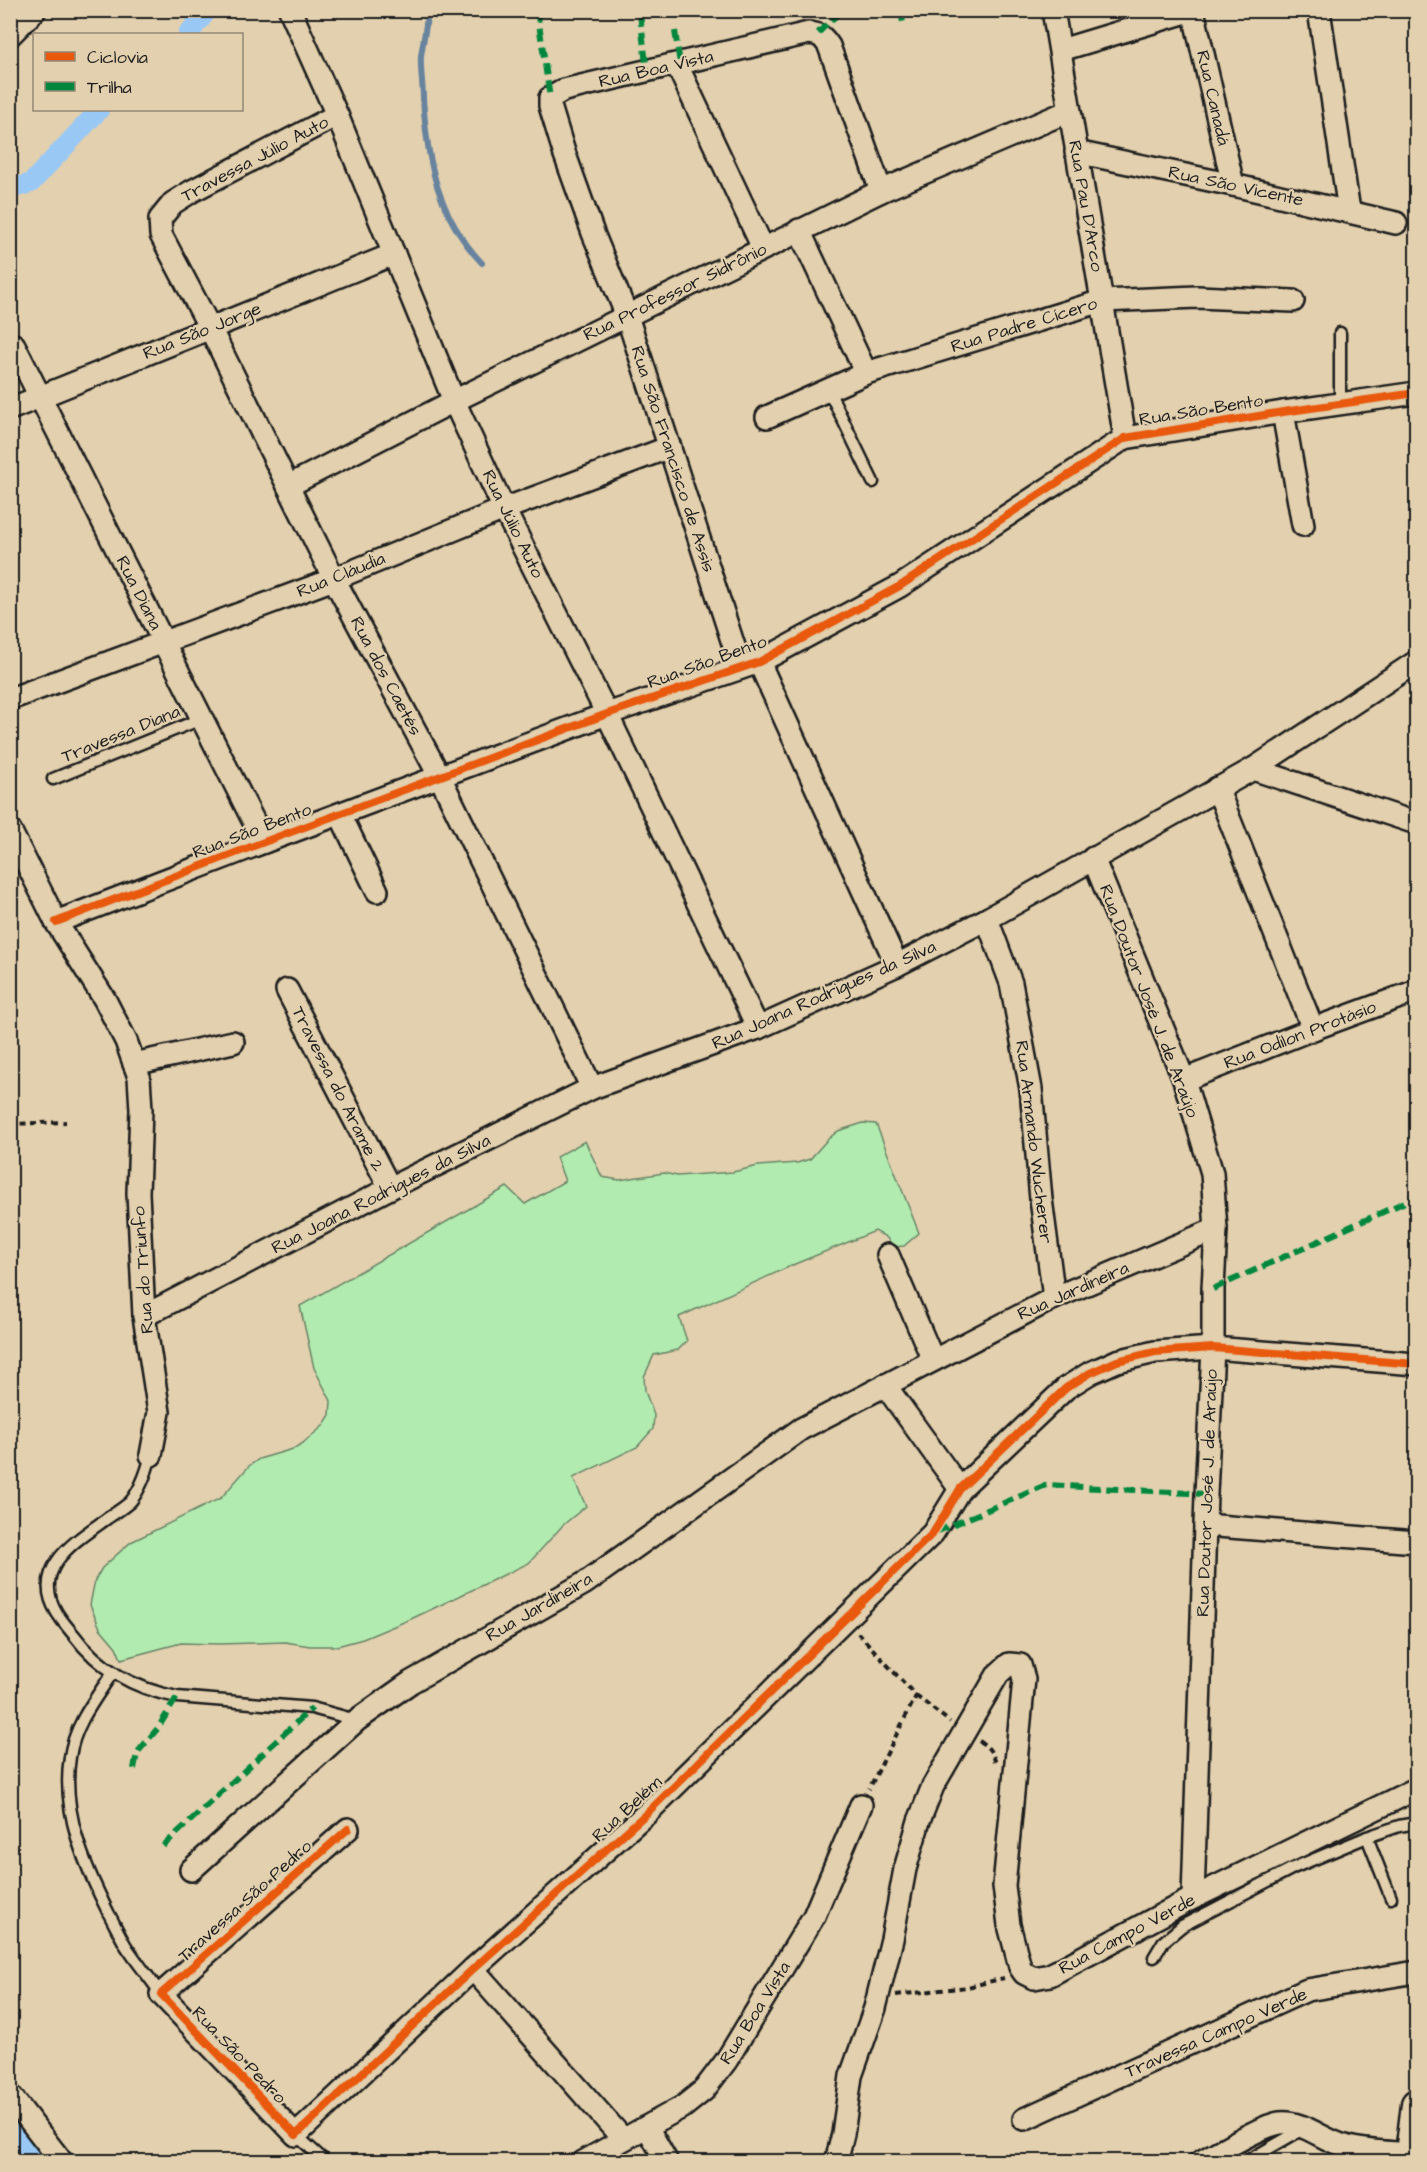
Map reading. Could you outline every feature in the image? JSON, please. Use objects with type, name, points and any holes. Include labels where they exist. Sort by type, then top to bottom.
[{"type":"street","points":[[10,35],[35,10]]},
{"type":"street","name":"Rua Júlio Auto","points":[[290,10],[337,115],[454,401],[758,1028]]},
{"type":"street","name":"Rua Pau D'Arco","points":[[1053,10],[1125,438]]},
{"type":"street","points":[[1061,50],[1193,10]]},
{"type":"street","name":"Rua Canadá","points":[[1193,10],[1233,185]]},
{"type":"street","points":[[1319,10],[1349,211]]},
{"type":"street","name":"Rua Boa Vista","points":[[564,152],[550,106],[550,98],[556,93],[809,33],[818,33],[829,46],[881,191]]},
{"type":"street","points":[[677,65],[763,248]]},
{"type":"street","name":"Rua Professor Sidrônio","points":[[288,486],[799,230],[881,191],[1069,111]]},
{"type":"street","name":"Travessa Júlio Auto","points":[[177,265],[161,235],[159,226],[160,219],[173,203],[337,115]]},
{"type":"street","name":"Rua São Francisco de Assis","points":[[564,152],[593,233],[627,316],[670,447],[750,665],[897,965]]},
{"type":"street","name":"Rua São Vicente","points":[[1076,152],[1396,223]]},
{"type":"street","points":[[799,230],[866,373]]},
{"type":"street","name":"Rua São Jorge","points":[[10,409],[394,254]]},
{"type":"street","name":"Rua dos Caetés","points":[[177,265],[334,579],[440,777],[592,1088]]},
{"type":"street","name":"Rua Padre Cícero","points":[[767,417],[866,373],[1102,301],[1197,297],[1293,301]]},
{"type":"street","name":"Rua Diana","points":[[14,345],[264,842]]},
{"type":"street","name":"Rua São Bento","points":[[56,922],[607,714],[750,665],[900,586],[1125,438],[1416,393]]},
{"type":"street","points":[[1283,412],[1303,525]]},
{"type":"street","name":"Rua Cláudia","points":[[10,699],[334,579],[504,508],[670,447]]},
{"type":"street","name":"Rua Joana Rodrigues da Silva","points":[[144,1316],[390,1188],[592,1088],[758,1028],[897,965],[987,920],[1253,769],[1416,662]]},
{"type":"street","points":[[1253,769],[1416,823]]},
{"type":"street","points":[[1218,788],[1313,1029]]},
{"type":"street","points":[[340,814],[377,891]]},
{"type":"street","name":"Rua do Triunfo","points":[[10,830],[56,922],[105,1000],[126,1041],[139,1077],[141,1110],[138,1193],[144,1316],[159,1412],[151,1455]]},
{"type":"street","name":"Rua Doutor José J. de Araújo","points":[[1093,858],[1184,1080],[1212,1173],[1216,1229],[1213,1348],[1193,1898]]},
{"type":"street","name":"Rua Armando Wucherer","points":[[987,920],[1011,983],[1031,1089],[1041,1200],[1054,1298]]},
{"type":"street","name":"Travessa do Arame 2","points":[[287,990],[390,1188]]},
{"type":"street","name":"Rua Odilon Protásio","points":[[1184,1080],[1416,991]]},
{"type":"street","points":[[134,1064],[233,1042]]},
{"type":"street","name":"Rua Jardineira","points":[[192,1870],[357,1720],[411,1682],[585,1583],[801,1429],[1054,1298],[1216,1229]]},
{"type":"street","points":[[888,1255],[933,1360]]},
{"type":"street","name":"Rua Belém","points":[[296,2135],[473,1969],[647,1813],[933,1533],[960,1489],[1066,1388],[1090,1373],[1117,1361],[1155,1352],[1213,1348],[1416,1364]]},
{"type":"street","points":[[885,1385],[960,1489]]},
{"type":"street","points":[[1205,1525],[1416,1542]]},
{"type":"street","points":[[836,2162],[843,2134],[851,2076],[878,1997],[905,1869],[919,1821],[933,1786],[998,1674],[1009,1664],[1015,1663],[1023,1670],[1022,1696],[1004,1886],[1016,1957],[1024,1973]]},
{"type":"street","name":"Rua Campo Verde","points":[[1024,1973],[1039,1979],[1050,1975],[1193,1898],[1416,1790]]},
{"type":"street","name":"Rua Boa Vista","points":[[583,2162],[684,2106],[704,2090],[726,2061],[814,1916],[861,1805]]},
{"type":"street","name":"Travessa São Pedro","points":[[161,1994],[348,1829]]},
{"type":"street","points":[[473,1969],[623,2139]]},
{"type":"street","name":"Travessa Campo Verde","points":[[1024,2119],[1307,1990],[1416,1972]]},
{"type":"street","name":"Rua São Pedro","points":[[161,1994],[296,2135]]},
{"type":"street","points":[[10,2095],[62,2162]]},
{"type":"street","points":[[1200,2162],[1277,2124],[1291,2123],[1305,2127],[1327,2140],[1347,2147],[1409,2158],[1416,2104]]},
{"type":"street","points":[[647,2127],[667,2162]]},
{"type":"lane","points":[[1340,333],[1340,403]]},
{"type":"lane","points":[[828,389],[873,482]]},
{"type":"lane","name":"Travessa Diana","points":[[53,779],[201,719]]},
{"type":"lane","name":"Rua do Triunfo","points":[[113,1672],[82,1647],[56,1611],[48,1585],[56,1560],[79,1538],[130,1502],[146,1476],[151,1455]]},
{"type":"lane","points":[[113,1672],[139,1687],[177,1697],[312,1708],[357,1720]]},
{"type":"lane","name":"Rua São Pedro","points":[[113,1672],[76,1733],[70,1756],[70,1807],[78,1843],[101,1897],[125,1945],[161,1994]]},
{"type":"lane","points":[[1154,1957],[1163,1942],[1182,1926],[1293,1868],[1367,1837],[1399,1826],[1416,1824]]},
{"type":"lane","points":[[1367,1837],[1390,1898]]},
{"type":"lane","points":[[1245,2162],[1305,2127]]},
{"type":"lane","name":"Rua São Pedro","points":[[296,2135],[326,2162]]},
{"type":"path","points":[[10,1124],[66,1122]]},
{"type":"path","points":[[845,1620],[916,1696],[946,1719]]},
{"type":"path","points":[[861,1805],[916,1696]]},
{"type":"path","points":[[878,1997],[968,1987],[1024,1973]]},
{"type":"green space","points":[[863,1123],[876,1124],[919,1233],[904,1246],[894,1247],[886,1237],[875,1231],[795,1264],[679,1317],[687,1341],[678,1350],[654,1355],[644,1377],[645,1391],[654,1415],[653,1429],[637,1447],[573,1478],[586,1506],[563,1525],[529,1563],[411,1619],[363,1639],[337,1646],[310,1646],[285,1642],[181,1643],[121,1659],[116,1647],[100,1628],[90,1605],[95,1580],[102,1568],[131,1542],[221,1498],[249,1466],[259,1459],[293,1449],[303,1443],[323,1426],[330,1415],[331,1401],[314,1368],[300,1306],[507,1187],[525,1204],[565,1181],[556,1157],[585,1141],[602,1177],[619,1180],[664,1173],[677,1176],[733,1172],[758,1166],[797,1163],[810,1159],[838,1131]]},
{"type":"water","points":[[10,2106],[58,2161],[25,2161],[11,2144]]},
{"type":"waterway","points":[[189,33],[206,10]]},
{"type":"waterway","points":[[427,10],[421,66],[425,121],[432,165],[437,186],[454,226],[482,263]]},
{"type":"waterway","points":[[10,189],[31,183],[98,111]]},
{"type":"marked path","points":[[537,10],[550,98]]},
{"type":"marked path","points":[[818,33],[842,10]]},
{"type":"marked path","points":[[900,10],[904,26]]},
{"type":"marked path","points":[[640,14],[647,72]]},
{"type":"marked path","points":[[675,31],[680,64]]},
{"type":"marked path","points":[[1213,1289],[1416,1197]]},
{"type":"marked path","points":[[936,1532],[1046,1485],[1206,1494]]},
{"type":"marked path","points":[[134,1769],[137,1753],[158,1728],[177,1697]]},
{"type":"marked path","points":[[163,1846],[312,1708]]},
{"type":"cycle path","points":[[56,922],[607,714],[759,662],[900,586],[1125,438],[1416,393]]},
{"type":"cycle path","points":[[348,1829],[161,1994],[296,2135],[473,1969],[647,1813],[933,1533],[960,1489],[1066,1388],[1090,1373],[1117,1361],[1155,1352],[1213,1348],[1416,1364]]}]
